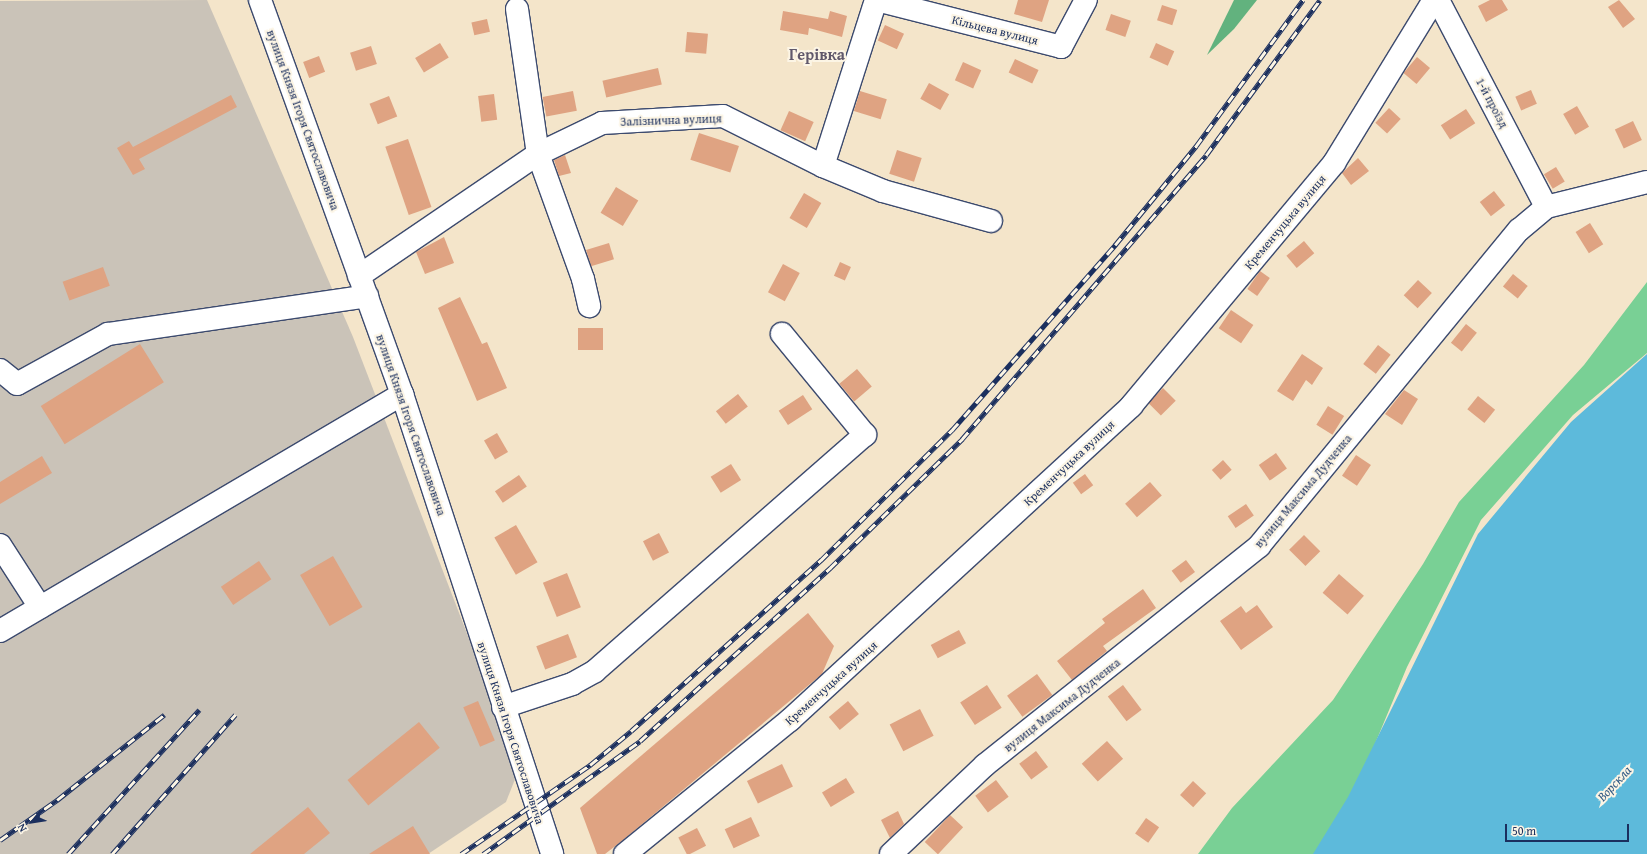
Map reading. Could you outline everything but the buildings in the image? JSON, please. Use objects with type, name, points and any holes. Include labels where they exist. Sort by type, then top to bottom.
[{"type":"street","name":"вулиця Князя Ігоря Святославовича","points":[[260,0],[402,394],[552,854]]},
{"type":"street","name":"Кільцева вулиця","points":[[877,0],[1061,47],[1086,0]]},
{"type":"street","points":[[824,166],[877,0]]},
{"type":"street","name":"Кременчуцька вулиця","points":[[625,854],[790,720],[1131,406],[1334,163],[1434,0]]},
{"type":"street","name":"1-й проїзд","points":[[1438,0],[1546,206]]},
{"type":"street","points":[[517,9],[538,154],[583,279],[589,306]]},
{"type":"street","name":"Залізнична вулиця","points":[[359,276],[538,154],[602,123],[723,116],[824,166],[883,190],[991,221]]},
{"type":"street","name":"вулиця Максима Дудченка","points":[[892,854],[915,846],[985,765],[1259,546],[1519,230],[1546,206],[1647,182]]},
{"type":"street","points":[[0,370],[17,384],[108,334],[366,296]]},
{"type":"street","points":[[503,707],[572,684],[595,671],[865,435],[782,334]]},
{"type":"street","points":[[0,631],[402,394]]},
{"type":"street","points":[[0,545],[40,607]]},
{"type":"shaded area","points":[[207,0],[353,337],[519,769],[506,802],[428,854],[0,854],[0,1]]},
{"type":"green space","points":[[1234,0],[1257,0],[1234,29],[1207,55]]},
{"type":"green space","points":[[1647,282],[1647,353],[1573,415],[1481,520],[1407,667],[1352,799],[1314,854],[1198,854],[1232,808],[1333,700],[1423,564],[1459,502],[1584,365]]},
{"type":"water","name":"Ворскла","points":[[1647,354],[1647,854],[1313,854],[1348,797],[1478,534],[1571,422]]},
{"type":"railway","points":[[461,854],[590,765],[631,731],[821,560],[952,430],[1115,245],[1196,146],[1303,0]]},
{"type":"railway","points":[[483,854],[640,741],[830,568],[962,439],[1206,155],[1320,0]]},
{"type":"railway","points":[[68,854],[199,710]]},
{"type":"railway","points":[[0,840],[57,800],[164,715]]},
{"type":"railway","points":[[112,854],[235,715]]},
{"type":"district","name":"Герівка","points":[[817,54]]}]
